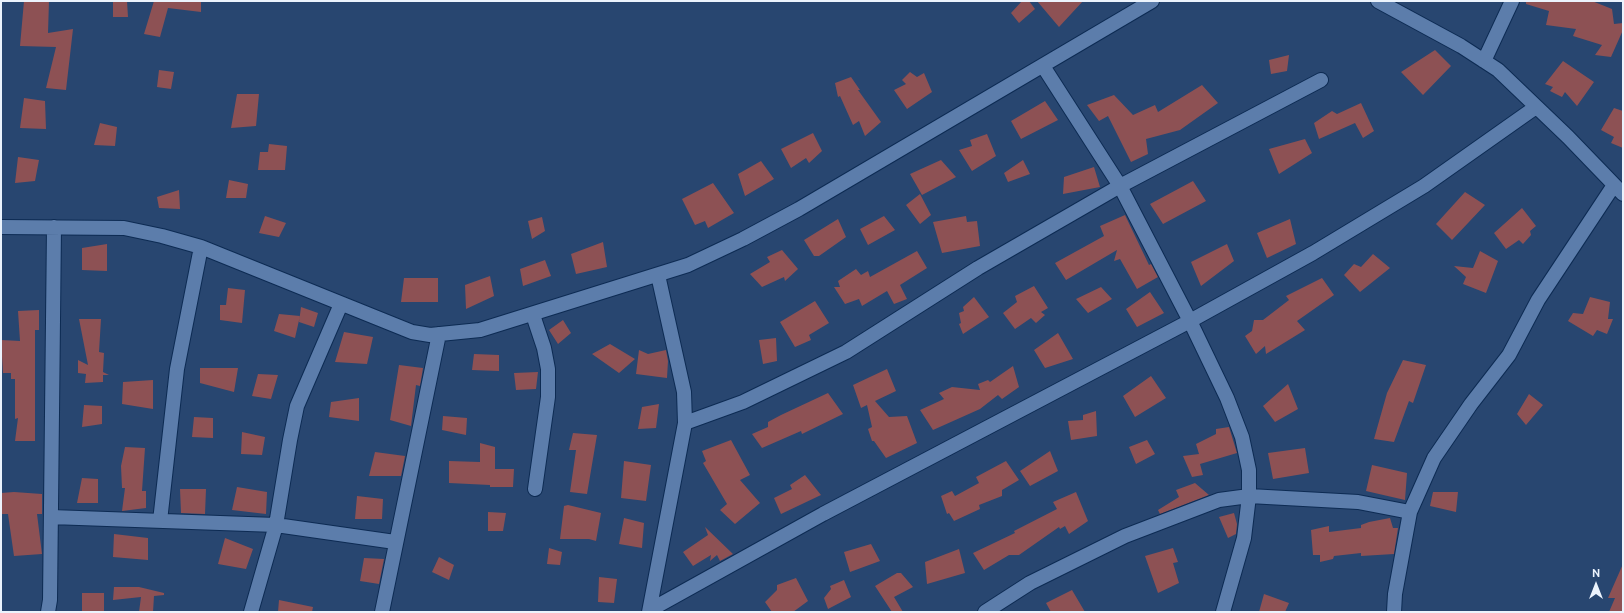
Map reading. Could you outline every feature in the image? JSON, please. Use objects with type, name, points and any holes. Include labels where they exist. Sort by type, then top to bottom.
[{"type":"street","points":[[1,227],[124,228],[162,236],[201,247],[412,332],[430,335],[480,330],[688,265],[743,239],[799,209],[1152,1]]},
{"type":"street","points":[[1378,1],[1461,46],[1498,70],[1619,189],[1538,300],[1509,355],[1471,404],[1434,458],[1410,512],[1395,594],[1394,612]]},
{"type":"street","points":[[1484,61],[1512,1]]},
{"type":"street","points":[[1043,66],[1120,186],[1190,321],[1227,398],[1242,438],[1249,470],[1249,496],[1244,538],[1223,612]]},
{"type":"street","points":[[685,423],[743,402],[846,352],[978,268],[1120,186],[1321,80]]},
{"type":"street","points":[[649,611],[830,511],[1190,321],[1313,253],[1424,186],[1536,107]]},
{"type":"street","points":[[48,612],[51,517],[54,227]]},
{"type":"street","points":[[160,521],[177,369],[201,247]]},
{"type":"street","points":[[649,611],[685,423],[684,392],[658,275]]},
{"type":"street","points":[[251,612],[276,525],[297,406],[341,304]]},
{"type":"street","points":[[533,314],[544,348],[548,369],[548,397],[535,489]]},
{"type":"street","points":[[382,612],[395,542],[439,334]]},
{"type":"street","points":[[985,612],[1030,584],[1125,536],[1219,500],[1249,496],[1358,502],[1410,512]]},
{"type":"street","points":[[51,517],[276,525],[395,542]]},
{"type":"building","points":[[24,1],[49,1],[48,33],[73,29],[66,90],[46,88],[56,47],[20,46]]},
{"type":"building","points":[[113,1],[127,1],[128,17],[113,17]]},
{"type":"building","points":[[154,1],[201,1],[201,12],[168,8],[160,37],[144,34]]},
{"type":"building","points":[[1022,1],[1029,1],[1035,9],[1019,23],[1011,13]]},
{"type":"building","points":[[1037,1],[1083,1],[1059,27]]},
{"type":"building","points":[[1526,1],[1592,1],[1612,9],[1614,24],[1623,23],[1623,30],[1611,57],[1595,55],[1602,45],[1573,36],[1576,29],[1546,25],[1549,11],[1526,4]]},
{"type":"building","points":[[1435,50],[1451,66],[1423,95],[1401,72]]},
{"type":"building","points":[[1289,55],[1287,71],[1271,74],[1269,60]]},
{"type":"building","points":[[1563,61],[1594,82],[1577,106],[1565,92],[1562,97],[1550,91],[1553,87],[1545,84]]},
{"type":"building","points":[[159,70],[174,72],[171,89],[157,87]]},
{"type":"building","points":[[910,72],[917,77],[924,73],[932,92],[907,109],[894,90],[906,84],[902,80]]},
{"type":"building","points":[[851,77],[860,90],[858,90],[881,122],[865,136],[859,121],[853,125],[840,96],[838,97],[835,83]]},
{"type":"building","points":[[1202,85],[1218,103],[1180,130],[1146,139],[1148,154],[1131,162],[1108,116],[1099,121],[1087,105],[1114,95],[1133,115],[1155,105],[1158,112]]},
{"type":"building","points":[[237,94],[259,94],[256,126],[231,128]]},
{"type":"building","points":[[24,98],[45,101],[46,129],[20,128]]},
{"type":"building","points":[[1045,101],[1058,120],[1021,139],[1011,121]]},
{"type":"building","points":[[1361,103],[1374,131],[1363,138],[1355,123],[1319,139],[1314,123],[1332,111],[1337,114]]},
{"type":"building","points":[[1614,108],[1623,111],[1623,148],[1611,143],[1614,137],[1601,130]]},
{"type":"building","points":[[100,123],[117,127],[115,146],[94,145]]},
{"type":"building","points":[[813,133],[822,151],[809,163],[806,158],[791,168],[781,149]]},
{"type":"building","points":[[987,134],[996,156],[972,171],[959,150],[972,146],[970,140]]},
{"type":"building","points":[[1305,139],[1312,153],[1279,174],[1269,149]]},
{"type":"building","points":[[269,144],[287,146],[285,170],[258,170],[260,152],[268,152]]},
{"type":"building","points":[[18,157],[39,160],[35,181],[15,183]]},
{"type":"building","points":[[941,160],[956,177],[922,195],[910,174]]},
{"type":"building","points":[[1023,160],[1030,174],[1008,182],[1004,173]]},
{"type":"building","points":[[761,161],[774,179],[745,196],[738,174]]},
{"type":"building","points":[[1094,167],[1100,187],[1063,194],[1064,177]]},
{"type":"building","points":[[229,180],[248,184],[246,198],[226,198]]},
{"type":"building","points":[[1193,181],[1206,201],[1163,224],[1150,204]]},
{"type":"building","points":[[713,183],[734,213],[708,228],[705,221],[695,225],[682,199]]},
{"type":"building","points":[[179,190],[180,209],[159,208],[157,197]]},
{"type":"building","points":[[1465,192],[1485,205],[1452,240],[1436,224]]},
{"type":"building","points":[[920,194],[931,215],[920,224],[906,205]]},
{"type":"building","points":[[1522,208],[1536,226],[1530,231],[1531,235],[1523,244],[1519,240],[1506,249],[1494,233]]},
{"type":"building","points":[[1125,215],[1149,265],[1151,264],[1158,277],[1137,289],[1120,259],[1114,261],[1117,250],[1066,280],[1055,263],[1104,236],[1100,226]]},
{"type":"building","points":[[265,216],[286,223],[279,237],[259,233]]},
{"type":"building","points":[[884,216],[895,230],[868,245],[860,229]]},
{"type":"building","points":[[966,216],[967,222],[977,221],[980,246],[942,253],[933,222]]},
{"type":"building","points":[[542,217],[545,231],[532,239],[528,221]]},
{"type":"building","points":[[838,219],[846,237],[819,256],[814,256],[804,240]]},
{"type":"building","points":[[1290,219],[1296,244],[1267,258],[1257,233]]},
{"type":"building","points":[[603,242],[607,267],[576,274],[571,254]]},
{"type":"building","points":[[107,244],[107,271],[82,270],[82,248]]},
{"type":"building","points":[[1227,244],[1234,261],[1201,286],[1191,262]]},
{"type":"building","points":[[782,250],[798,269],[785,281],[784,277],[762,287],[750,274],[770,262],[767,257]]},
{"type":"building","points":[[917,251],[927,268],[900,285],[907,299],[894,304],[887,291],[862,306],[859,299],[845,304],[834,287],[840,287],[838,281],[856,269],[861,275],[868,271],[870,277]]},
{"type":"building","points":[[1480,251],[1498,261],[1486,293],[1463,284],[1466,277],[1454,266],[1473,268]]},
{"type":"building","points":[[1373,254],[1390,268],[1360,292],[1344,275],[1354,264],[1361,267]]},
{"type":"building","points":[[545,260],[551,276],[523,286],[520,269]]},
{"type":"building","points":[[490,276],[494,296],[466,309],[465,285]]},
{"type":"building","points":[[404,278],[438,278],[438,302],[401,302]]},
{"type":"building","points":[[1322,278],[1334,295],[1297,321],[1305,330],[1266,354],[1265,346],[1256,354],[1245,336],[1252,331],[1254,320],[1263,320],[1289,300],[1286,296]]},
{"type":"building","points":[[1034,286],[1048,308],[1041,312],[1045,315],[1036,323],[1031,318],[1015,329],[1003,313],[1017,302],[1015,296]]},
{"type":"building","points":[[1101,287],[1112,299],[1088,313],[1076,299]]},
{"type":"building","points":[[228,288],[245,290],[242,323],[220,320],[220,305],[226,305]]},
{"type":"building","points":[[1150,292],[1164,313],[1137,327],[1126,309]]},
{"type":"building","points":[[974,297],[989,317],[963,334],[959,324],[961,323],[959,313],[964,311],[963,307]]},
{"type":"building","points":[[1590,297],[1610,302],[1608,319],[1613,319],[1607,334],[1597,330],[1593,336],[1568,321],[1573,313],[1583,314]]},
{"type":"building","points":[[815,301],[829,323],[809,335],[811,340],[795,347],[780,322]]},
{"type":"building","points":[[301,307],[318,313],[314,327],[299,322]]},
{"type":"building","points":[[39,310],[39,330],[35,330],[35,441],[15,441],[18,418],[15,419],[15,379],[11,379],[11,373],[3,373],[1,340],[20,341],[18,311]]},
{"type":"building","points":[[279,314],[300,316],[295,338],[274,331]]},
{"type":"building","points":[[79,319],[101,319],[99,352],[104,353],[103,372],[109,375],[103,375],[103,382],[85,383],[86,374],[78,373],[78,360],[88,365]]},
{"type":"building","points":[[563,320],[571,333],[558,344],[549,330]]},
{"type":"building","points":[[344,332],[373,337],[367,364],[335,362]]},
{"type":"building","points":[[1058,333],[1073,359],[1045,368],[1034,350]]},
{"type":"building","points":[[776,338],[777,361],[763,364],[759,340]]},
{"type":"building","points":[[610,344],[635,359],[619,373],[592,354]]},
{"type":"building","points":[[639,350],[648,354],[666,350],[668,361],[667,378],[636,374]]},
{"type":"building","points":[[474,354],[499,355],[499,371],[472,370]]},
{"type":"building","points":[[1403,360],[1426,365],[1413,403],[1409,401],[1394,442],[1374,439],[1387,393]]},
{"type":"building","points":[[399,365],[423,368],[420,386],[416,385],[411,426],[390,420]]},
{"type":"building","points":[[1013,366],[1019,387],[1002,399],[998,395],[980,409],[933,430],[920,410],[944,399],[939,393],[952,387],[980,390],[978,384],[988,380],[990,382]]},
{"type":"building","points":[[200,368],[238,368],[234,392],[200,383]]},
{"type":"building","points":[[887,369],[896,391],[875,401],[889,417],[907,416],[917,443],[886,458],[874,441],[872,441],[868,429],[872,427],[867,405],[861,408],[853,385]]},
{"type":"building","points":[[538,372],[536,389],[516,390],[514,373]]},
{"type":"building","points":[[258,374],[278,375],[271,399],[252,396]]},
{"type":"building","points":[[1151,376],[1166,398],[1135,417],[1123,396]]},
{"type":"building","points":[[153,380],[153,409],[122,404],[123,382]]},
{"type":"building","points":[[1288,384],[1298,409],[1275,422],[1263,406]]},
{"type":"building","points":[[828,393],[843,414],[802,434],[801,431],[762,448],[752,434],[768,427],[768,422]]},
{"type":"building","points":[[1529,394],[1543,405],[1526,425],[1517,414]]},
{"type":"building","points":[[359,398],[359,421],[329,417],[331,402]]},
{"type":"building","points":[[659,404],[656,428],[638,429],[642,407]]},
{"type":"building","points":[[84,405],[102,406],[102,424],[82,427]]},
{"type":"building","points":[[1096,411],[1097,436],[1071,440],[1068,421],[1083,420],[1083,415]]},
{"type":"building","points":[[443,416],[467,418],[466,435],[442,430]]},
{"type":"building","points":[[194,417],[213,418],[213,438],[192,437]]},
{"type":"building","points":[[1229,427],[1237,453],[1200,464],[1203,475],[1192,477],[1183,456],[1199,454],[1196,444],[1216,434],[1216,429]]},
{"type":"building","points":[[242,432],[265,437],[262,455],[241,454]]},
{"type":"building","points":[[573,433],[597,435],[587,494],[570,492],[576,450],[569,450]]},
{"type":"building","points":[[731,440],[750,475],[740,480],[760,503],[735,524],[720,510],[727,504],[703,463],[706,461],[702,451]]},
{"type":"building","points":[[1147,440],[1155,454],[1136,464],[1129,447]]},
{"type":"building","points":[[480,443],[495,447],[495,469],[514,469],[513,487],[490,487],[490,485],[449,483],[449,461],[480,462]]},
{"type":"building","points":[[125,447],[145,448],[142,491],[146,491],[146,508],[122,511],[125,488],[122,488],[121,466]]},
{"type":"building","points":[[1305,448],[1309,473],[1273,479],[1268,453]]},
{"type":"building","points":[[1050,451],[1058,471],[1030,486],[1020,471]]},
{"type":"building","points":[[375,452],[405,456],[401,476],[369,476]]},
{"type":"building","points":[[624,461],[651,465],[646,501],[621,498]]},
{"type":"building","points":[[1006,461],[1019,480],[1002,490],[1002,496],[979,505],[980,509],[954,521],[949,513],[947,514],[941,496],[952,491],[955,496],[979,483],[976,477]]},
{"type":"building","points":[[1372,465],[1407,473],[1405,500],[1366,491]]},
{"type":"building","points":[[805,475],[821,495],[781,514],[774,498],[792,489],[790,485]]},
{"type":"building","points":[[82,478],[98,479],[98,503],[77,503]]},
{"type":"building","points":[[1195,483],[1209,495],[1160,514],[1158,510],[1179,497],[1176,490]]},
{"type":"building","points":[[237,487],[267,492],[266,514],[232,510]]},
{"type":"building","points":[[180,489],[206,489],[205,514],[181,513]]},
{"type":"building","points":[[14,492],[42,494],[42,514],[37,514],[42,554],[14,556],[8,514],[1,514],[1,493]]},
{"type":"building","points":[[1076,492],[1088,521],[1069,534],[1065,526],[1060,529],[1059,527],[1019,555],[1009,555],[984,570],[973,553],[1015,533],[1014,531],[1057,509],[1053,502]]},
{"type":"building","points":[[1433,492],[1458,492],[1456,512],[1430,506]]},
{"type":"building","points":[[357,496],[383,499],[382,519],[355,519]]},
{"type":"building","points":[[568,505],[601,513],[596,541],[589,539],[560,539],[564,506]]},
{"type":"building","points":[[488,512],[506,513],[503,531],[488,531]]},
{"type":"building","points":[[1234,513],[1237,524],[1236,534],[1228,538],[1219,517]]},
{"type":"building","points":[[624,518],[644,523],[642,548],[619,544]]},
{"type":"building","points":[[1390,518],[1393,528],[1398,528],[1394,554],[1361,556],[1361,553],[1334,556],[1333,559],[1320,562],[1320,555],[1313,555],[1311,530],[1329,526],[1329,532],[1361,528],[1361,525],[1369,522]]},
{"type":"building","points":[[705,527],[733,554],[720,561],[717,555],[710,561],[711,555],[693,566],[683,552],[708,535]]},
{"type":"building","points":[[114,534],[148,538],[148,560],[113,557]]},
{"type":"building","points":[[225,538],[253,549],[246,569],[218,564]]},
{"type":"building","points":[[871,544],[880,561],[850,572],[844,552]]},
{"type":"building","points":[[549,548],[562,552],[560,565],[547,564]]},
{"type":"building","points":[[1173,548],[1178,562],[1173,563],[1179,583],[1158,593],[1145,556]]},
{"type":"building","points":[[959,549],[965,573],[927,584],[925,562]]},
{"type":"building","points":[[439,557],[454,565],[449,580],[432,572]]},
{"type":"building","points":[[364,558],[384,559],[379,584],[360,581]]},
{"type":"building","points":[[1623,564],[1623,612],[1609,612],[1615,598],[1608,598]]},
{"type":"building","points":[[897,573],[901,573],[913,587],[894,597],[903,612],[892,612],[875,586]]},
{"type":"building","points":[[599,577],[617,579],[614,603],[598,602]]},
{"type":"building","points":[[796,578],[808,601],[793,612],[772,612],[765,602],[777,590],[777,585]]},
{"type":"building","points":[[844,580],[851,597],[828,609],[824,598],[831,589],[830,586]]},
{"type":"building","points":[[114,587],[139,587],[164,593],[164,595],[154,596],[153,612],[139,612],[141,597],[113,600]]},
{"type":"building","points":[[1072,590],[1085,612],[1051,612],[1046,603]]},
{"type":"building","points":[[82,593],[104,593],[104,612],[82,612]]},
{"type":"building","points":[[1264,594],[1289,603],[1285,612],[1259,612]]},
{"type":"building","points":[[279,600],[313,607],[312,612],[278,612]]}]
